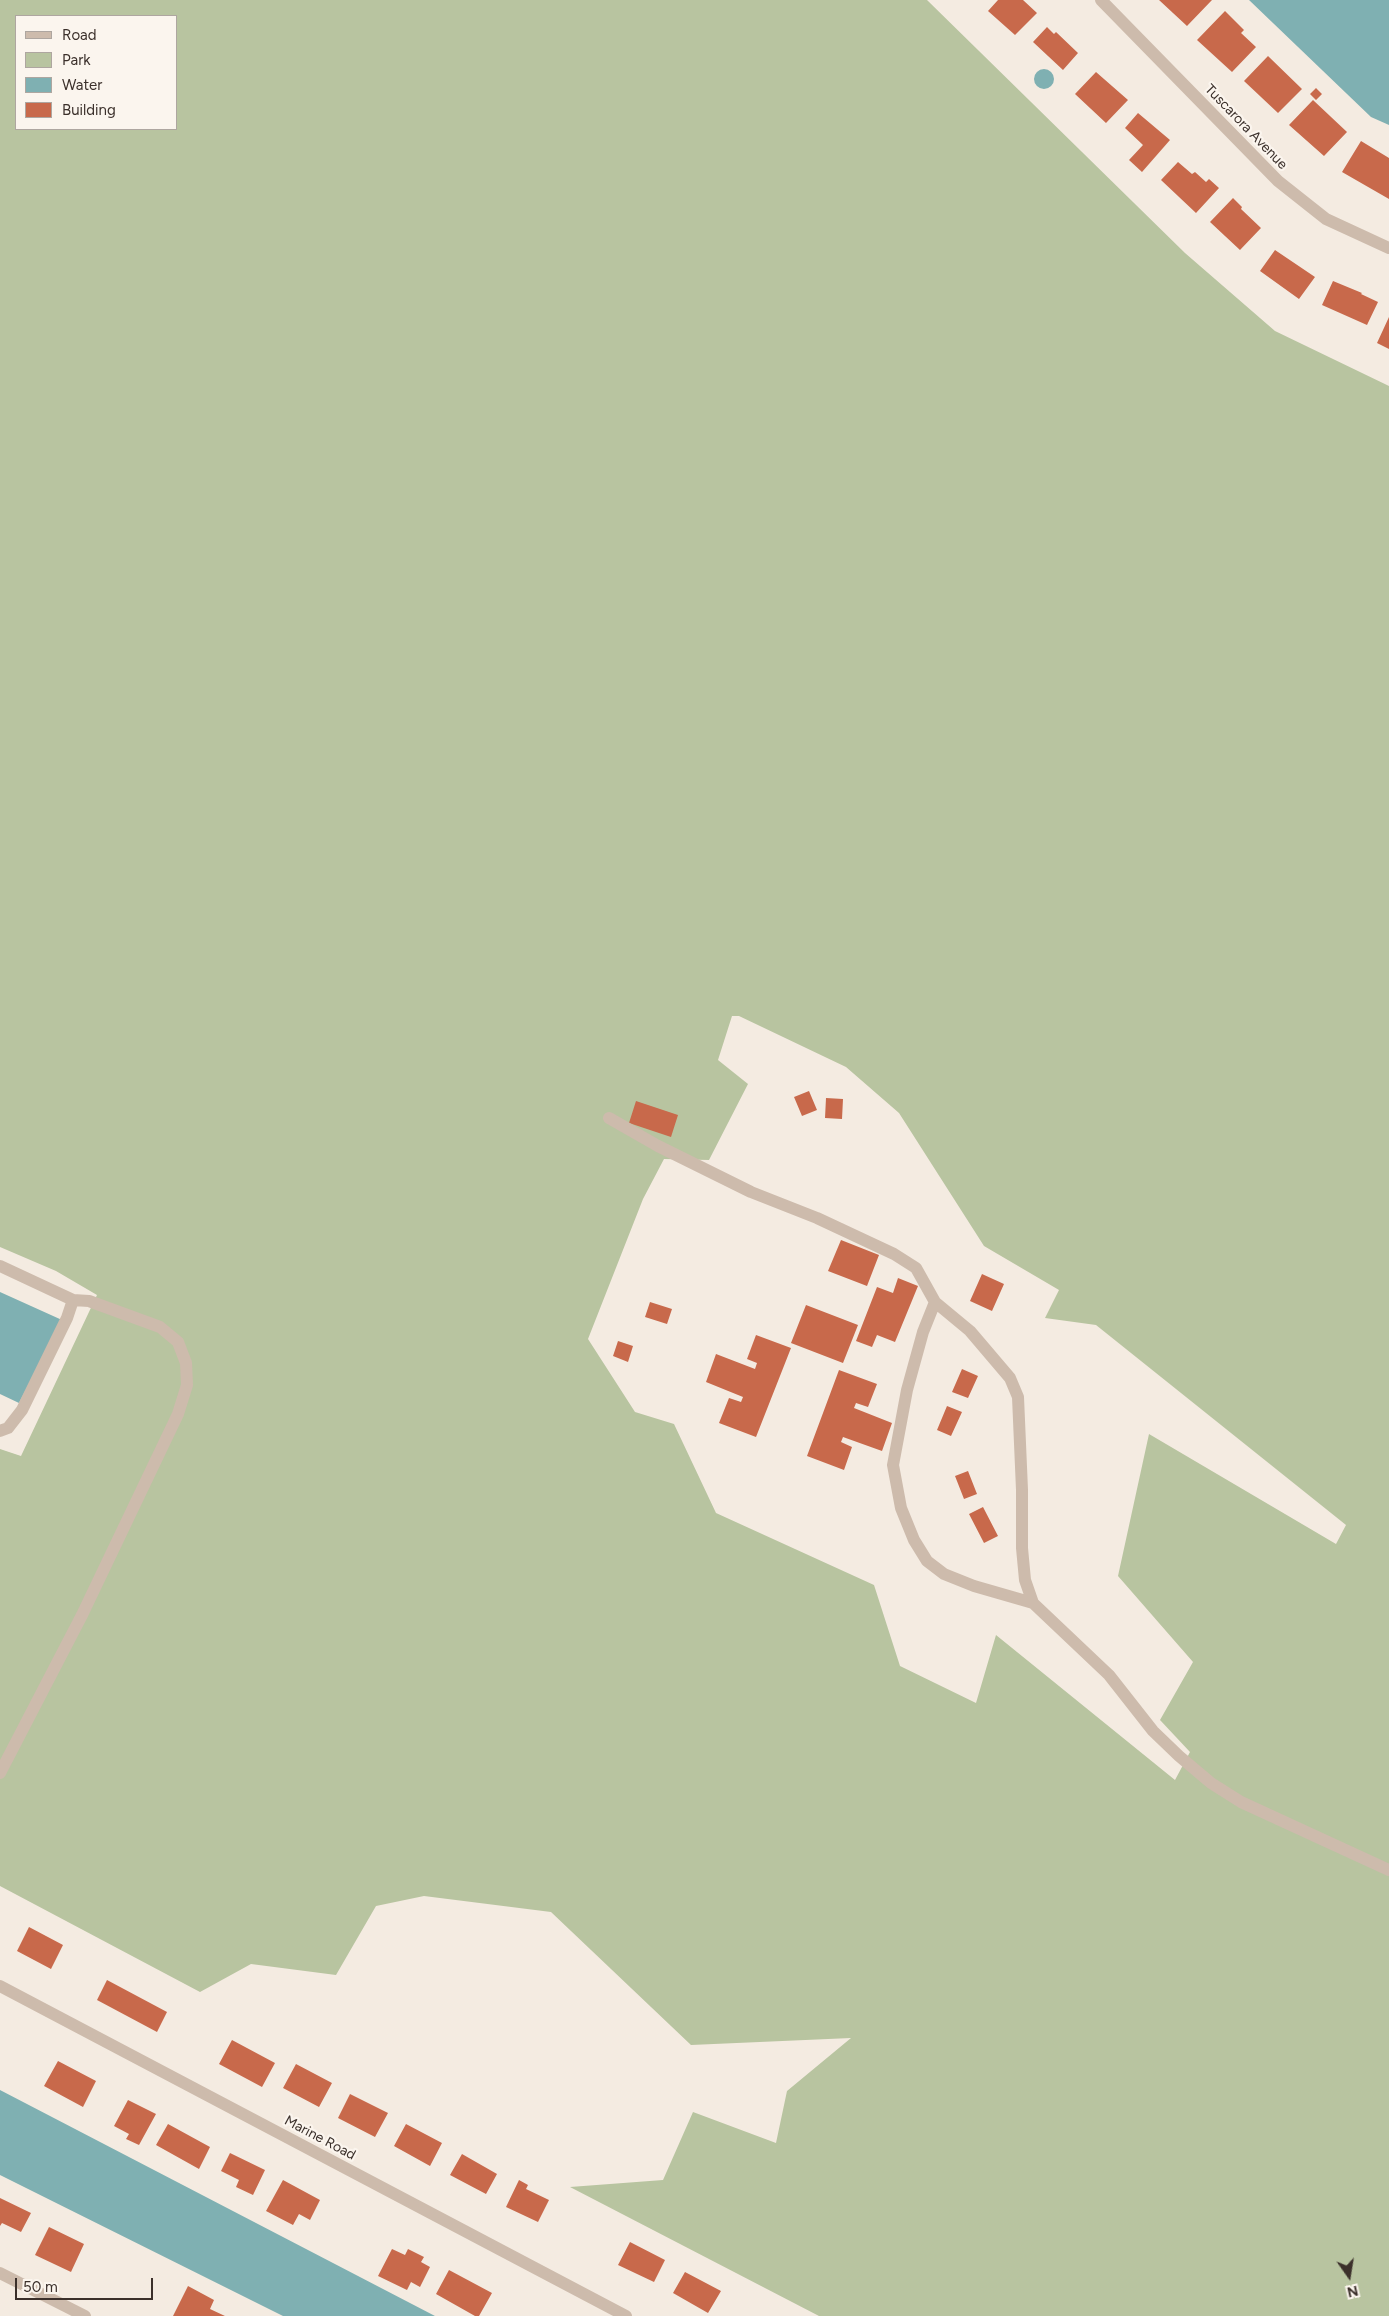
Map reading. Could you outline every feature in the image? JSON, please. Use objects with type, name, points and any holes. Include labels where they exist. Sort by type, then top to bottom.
[{"type":"street","name":"Tuscarora Avenue","points":[[1101,0],[1278,181],[1326,219],[1389,248]]},
{"type":"street","points":[[609,1118],[658,1146],[751,1192],[816,1218],[894,1254],[916,1268],[935,1302],[970,1331],[1010,1378],[1018,1397],[1022,1490],[1022,1548],[1025,1580],[1033,1603],[1109,1676],[1178,1756],[1211,1782],[1241,1802],[1389,1870]]},
{"type":"street","points":[[0,1266],[73,1300],[89,1301],[160,1327],[178,1342],[186,1363],[187,1385],[178,1414],[82,1615],[0,1773]]},
{"type":"street","points":[[0,1430],[8,1428],[22,1410],[67,1318],[73,1300]]},
{"type":"street","points":[[935,1302],[923,1332],[907,1390],[893,1465],[901,1508],[914,1540],[927,1561],[944,1574],[974,1586],[1033,1603]]},
{"type":"street","name":"Marine Road","points":[[0,1986],[626,2316]]},
{"type":"street","points":[[0,2273],[85,2316]]},
{"type":"green space","points":[[0,0],[927,0],[1185,253],[1275,331],[1389,386],[1389,2316],[819,2316],[570,2187],[663,2180],[693,2112],[776,2143],[787,2091],[851,2038],[691,2045],[551,1912],[424,1896],[376,1906],[336,1975],[251,1964],[200,1992],[0,1886],[0,1449],[21,1456],[97,1295],[56,1271],[0,1247]],"holes":[[[732,1016],[739,1016],[846,1067],[899,1113],[984,1246],[1059,1290],[1045,1318],[1096,1325],[1346,1525],[1336,1544],[1149,1434],[1118,1576],[1193,1662],[1160,1720],[1190,1752],[1175,1780],[996,1635],[976,1703],[900,1666],[874,1585],[716,1513],[674,1424],[635,1412],[588,1339],[643,1199],[664,1159],[709,1160],[748,1084],[718,1060]]]},
{"type":"water","points":[[1249,0],[1389,0],[1389,125],[1371,117]]},
{"type":"water","points":[[1044,69],[1051,72],[1054,79],[1051,86],[1044,89],[1037,86],[1034,79],[1037,72]]},
{"type":"water","points":[[0,1292],[62,1320],[19,1403],[0,1394]]},
{"type":"water","points":[[0,2090],[435,2316],[283,2316],[0,2175]]},
{"type":"building","points":[[998,0],[1023,0],[1037,13],[1015,35],[988,11]]},
{"type":"building","points":[[1159,0],[1212,0],[1187,26]]},
{"type":"building","points":[[1225,11],[1244,30],[1241,33],[1256,47],[1232,72],[1197,40]]},
{"type":"building","points":[[1047,27],[1054,34],[1056,32],[1078,53],[1063,70],[1033,42]]},
{"type":"building","points":[[1268,56],[1302,89],[1278,113],[1244,81]]},
{"type":"building","points":[[1096,72],[1128,100],[1106,123],[1075,94]]},
{"type":"building","points":[[1316,88],[1322,94],[1316,100],[1310,94]]},
{"type":"building","points":[[1313,100],[1347,132],[1324,156],[1289,125]]},
{"type":"building","points":[[1138,113],[1170,140],[1142,172],[1129,160],[1143,145],[1125,128]]},
{"type":"building","points":[[1361,141],[1389,158],[1389,199],[1342,172]]},
{"type":"building","points":[[1178,162],[1192,174],[1195,172],[1206,182],[1209,179],[1219,188],[1196,213],[1161,180]]},
{"type":"building","points":[[1233,198],[1242,207],[1241,209],[1261,228],[1240,250],[1210,222]]},
{"type":"building","points":[[1275,250],[1315,277],[1299,299],[1260,271]]},
{"type":"building","points":[[1333,281],[1378,302],[1367,325],[1322,305]]},
{"type":"building","points":[[1389,317],[1389,349],[1377,343]]},
{"type":"building","points":[[809,1091],[817,1110],[802,1116],[794,1097]]},
{"type":"building","points":[[826,1098],[843,1099],[842,1119],[825,1118]]},
{"type":"building","points":[[636,1101],[678,1115],[671,1137],[629,1123]]},
{"type":"building","points":[[841,1240],[879,1255],[867,1286],[828,1271]]},
{"type":"building","points":[[982,1274],[1004,1284],[992,1311],[970,1301]]},
{"type":"building","points":[[898,1278],[918,1286],[895,1342],[877,1335],[872,1347],[856,1341],[877,1287],[893,1293]]},
{"type":"building","points":[[650,1302],[672,1309],[667,1324],[645,1317]]},
{"type":"building","points":[[806,1305],[858,1325],[843,1363],[791,1343]]},
{"type":"building","points":[[756,1335],[791,1348],[756,1437],[719,1423],[729,1398],[741,1402],[743,1397],[706,1382],[716,1354],[755,1369],[757,1363],[747,1359]]},
{"type":"building","points":[[618,1341],[633,1346],[628,1362],[613,1356]]},
{"type":"building","points":[[962,1369],[978,1376],[968,1398],[952,1392]]},
{"type":"building","points":[[839,1370],[877,1384],[868,1407],[856,1403],[854,1408],[892,1423],[882,1451],[843,1437],[841,1442],[852,1447],[844,1470],[807,1456]]},
{"type":"building","points":[[947,1406],[962,1412],[951,1436],[937,1430]]},
{"type":"building","points":[[968,1471],[977,1494],[964,1499],[955,1476]]},
{"type":"building","points":[[983,1507],[998,1536],[984,1543],[969,1514]]},
{"type":"building","points":[[29,1927],[63,1945],[51,1969],[17,1951]]},
{"type":"building","points":[[107,1980],[167,2012],[157,2032],[97,2000]]},
{"type":"building","points":[[232,2040],[275,2063],[262,2087],[219,2064]]},
{"type":"building","points":[[58,2061],[96,2081],[83,2107],[44,2086]]},
{"type":"building","points":[[296,2064],[332,2083],[319,2107],[283,2088]]},
{"type":"building","points":[[350,2094],[388,2113],[375,2137],[338,2118]]},
{"type":"building","points":[[128,2100],[156,2114],[139,2145],[126,2139],[129,2134],[114,2126]]},
{"type":"building","points":[[168,2124],[210,2147],[199,2169],[156,2145]]},
{"type":"building","points":[[406,2124],[442,2143],[430,2166],[394,2146]]},
{"type":"building","points":[[230,2153],[265,2170],[253,2195],[236,2187],[239,2180],[221,2171]]},
{"type":"building","points":[[462,2154],[497,2174],[486,2194],[450,2175]]},
{"type":"building","points":[[283,2180],[320,2200],[310,2220],[299,2214],[293,2225],[266,2211]]},
{"type":"building","points":[[519,2180],[528,2185],[526,2189],[549,2200],[538,2222],[506,2207]]},
{"type":"building","points":[[0,2198],[31,2213],[21,2232],[2,2223],[0,2226]]},
{"type":"building","points":[[49,2227],[84,2244],[71,2272],[35,2255]]},
{"type":"building","points":[[630,2242],[665,2260],[654,2282],[618,2265]]},
{"type":"building","points":[[392,2249],[405,2255],[408,2249],[424,2257],[421,2262],[430,2267],[420,2287],[411,2282],[407,2290],[378,2276]]},
{"type":"building","points":[[449,2270],[492,2293],[479,2316],[475,2316],[436,2294]]},
{"type":"building","points":[[685,2272],[721,2291],[708,2313],[673,2293]]},
{"type":"building","points":[[188,2286],[214,2300],[210,2309],[225,2316],[173,2316]]}]
